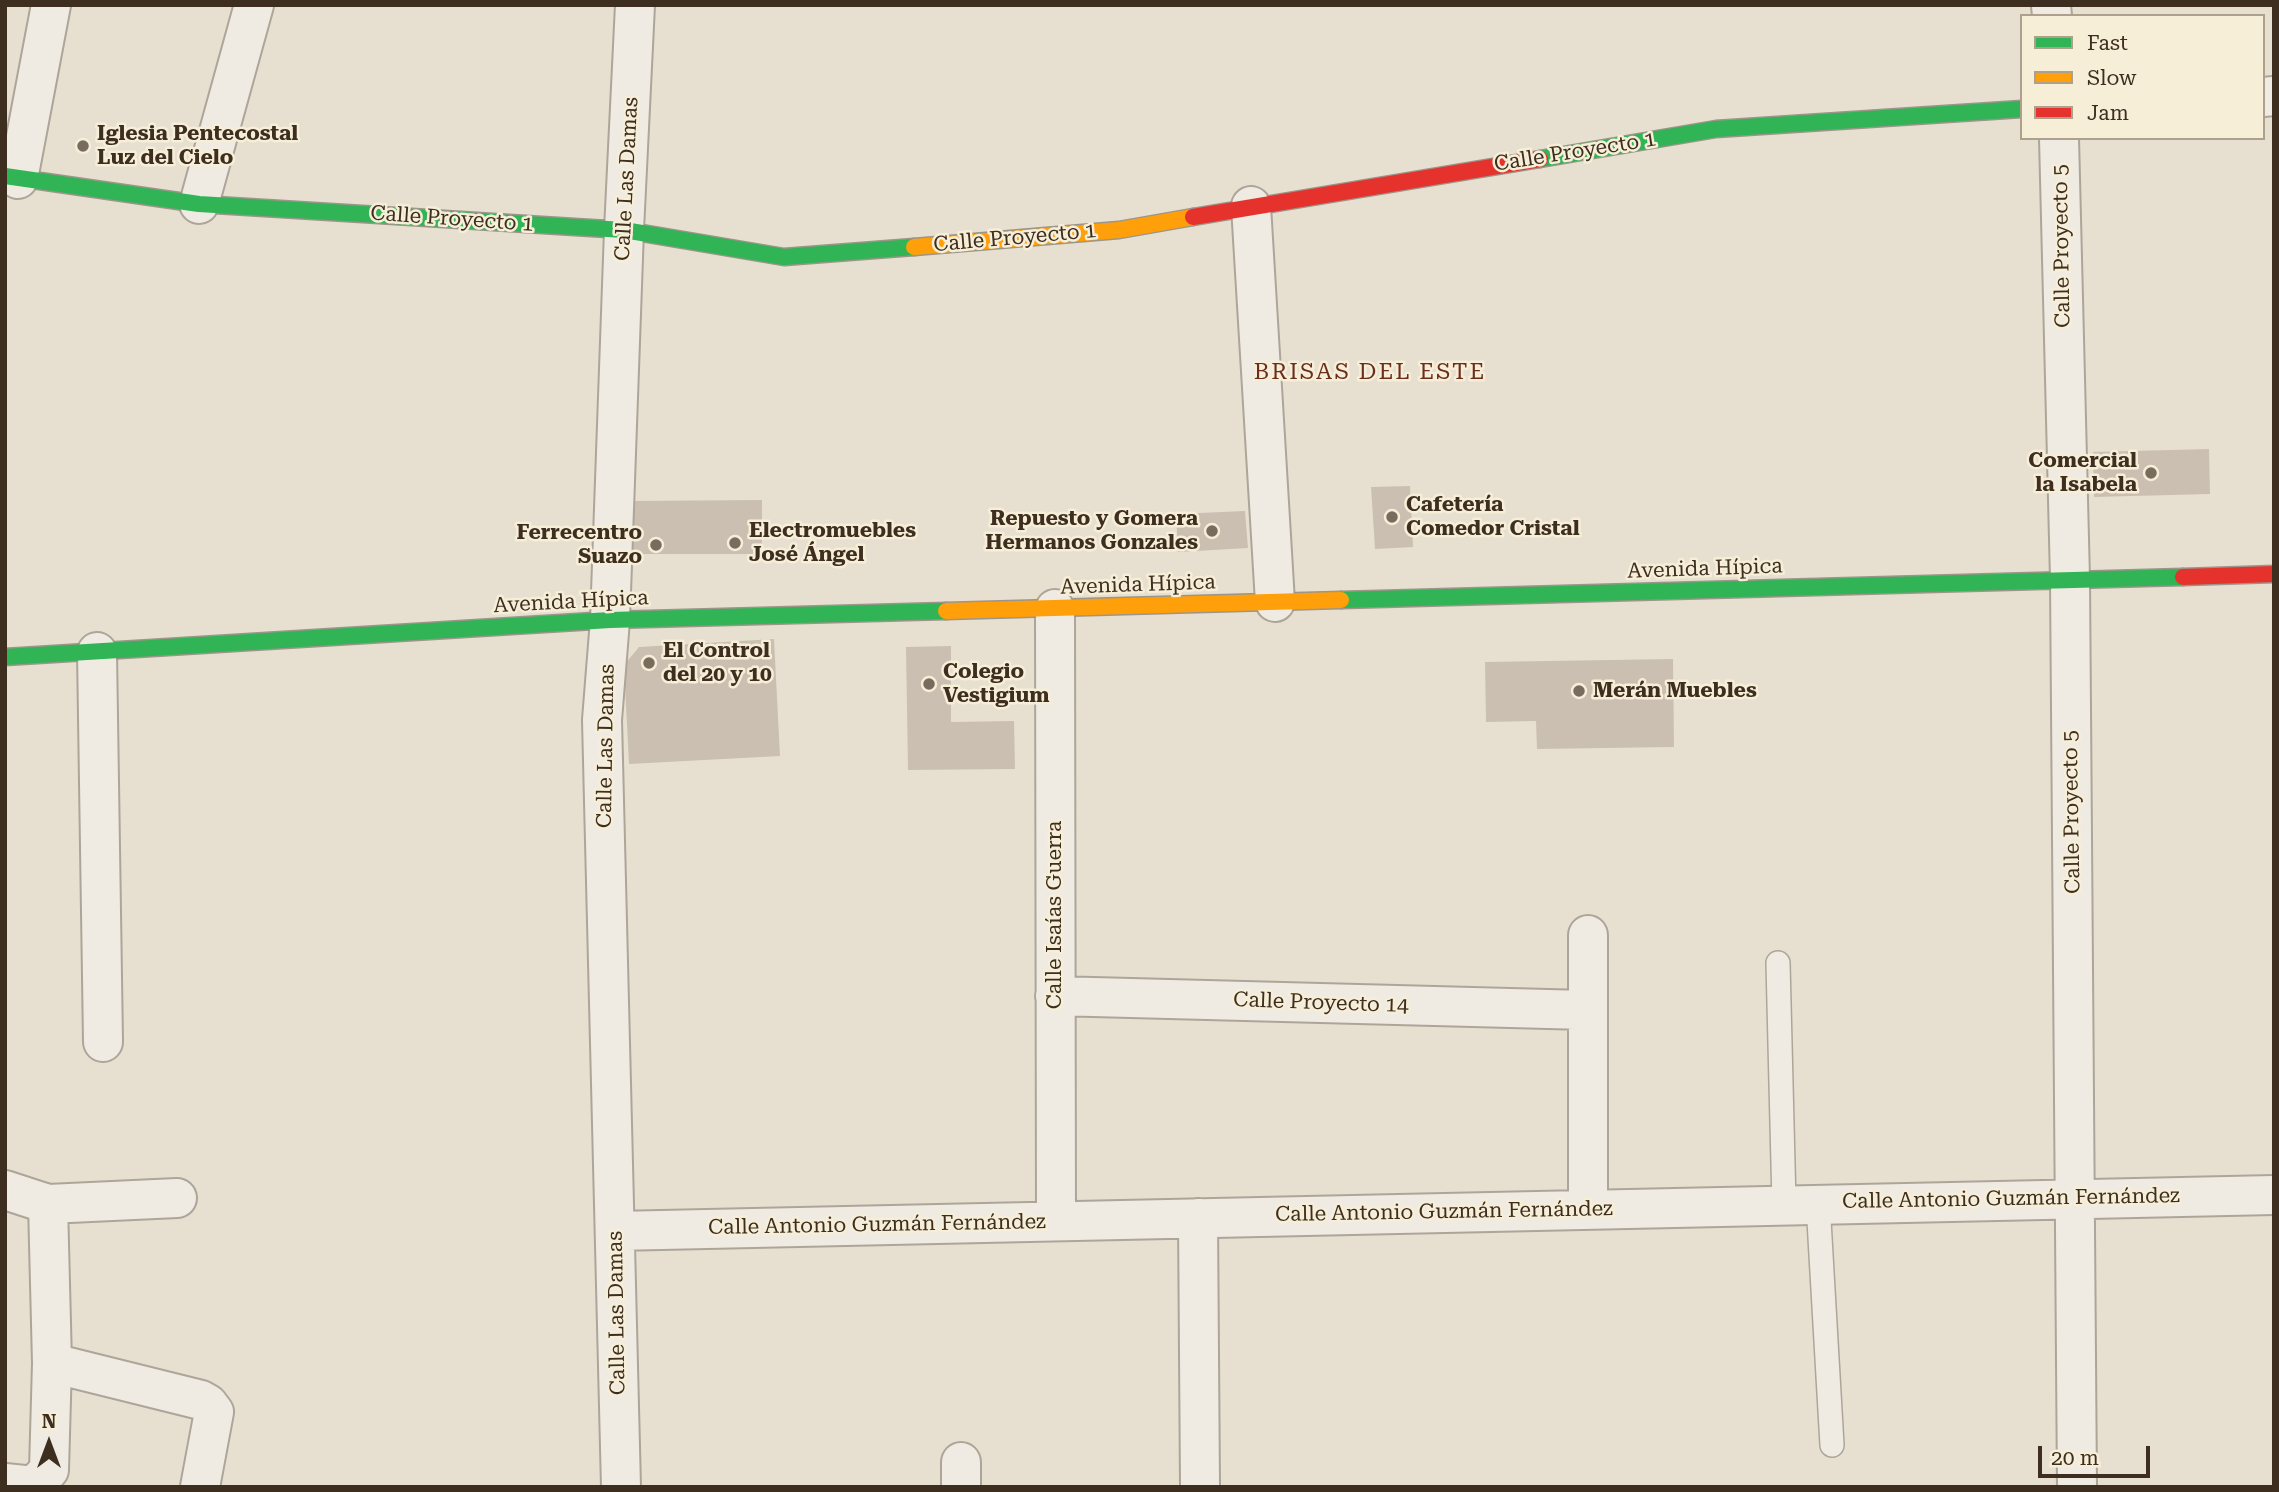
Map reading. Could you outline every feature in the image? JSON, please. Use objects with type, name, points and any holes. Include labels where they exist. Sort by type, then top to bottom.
[{"type":"street","points":[[12,178],[51,5]]},
{"type":"street","points":[[199,204],[254,5]]},
{"type":"street","name":"Calle Las Damas","points":[[621,1487],[602,720],[610,620],[635,5]]},
{"type":"street","name":"Calle Proyecto 1","points":[[12,178],[199,204],[624,230],[784,257],[1119,230],[1716,129],[2020,109]]},
{"type":"street","name":"Calle Proyecto 5","points":[[2059,140],[2070,579],[2077,1197],[2077,1487]]},
{"type":"street","points":[[1251,206],[1275,602]]},
{"type":"street","name":"Avenida Hípica","points":[[5,657],[610,620],[2274,574]]},
{"type":"street","name":"Calle Isaías Guerra","points":[[1055,609],[1056,1221]]},
{"type":"street","points":[[97,652],[103,1042]]},
{"type":"street","points":[[1588,935],[1588,1208]]},
{"type":"street","name":"Calle Proyecto 14","points":[[1055,996],[1586,1010]]},
{"type":"street","points":[[5,1190],[48,1204],[177,1198]]},
{"type":"street","name":"Calle Antonio Guzmán Fernández","points":[[615,1231],[2077,1197],[2274,1195]]},
{"type":"street","points":[[5,1483],[34,1486],[49,1470],[52,1363],[48,1204]]},
{"type":"street","points":[[1198,1218],[1200,1487]]},
{"type":"street","points":[[52,1363],[208,1404],[214,1412],[200,1487]]},
{"type":"lane","points":[[1778,963],[1801,1204],[1832,1445]]},
{"type":"building","name":"Comercial la Isabela","points":[[2209,449],[2210,494],[2094,497],[2093,452]]},
{"type":"building","name":"Cafetería Comedor Cristal","points":[[1410,486],[1413,547],[1375,549],[1371,487]]},
{"type":"building","points":[[762,500],[762,554],[630,554],[630,501]]},
{"type":"building","name":"Repuesto y Gomera Hermanos Gonzales","points":[[1245,511],[1248,548],[1178,552],[1176,514]]},
{"type":"building","points":[[774,639],[780,756],[629,764],[624,665],[639,647]]},
{"type":"building","name":"Colegio Vestigium","points":[[951,646],[951,722],[1014,721],[1015,769],[908,770],[906,647]]},
{"type":"building","name":"Merán Muebles","points":[[1673,659],[1674,747],[1537,749],[1536,721],[1486,722],[1485,662]]},
{"type":"traffic: fast","points":[[1540,159],[1716,129],[2020,109]]},
{"type":"traffic: fast","points":[[5,176],[199,204],[624,230],[784,257],[914,247]]},
{"type":"traffic: fast","points":[[1341,600],[2183,577]]},
{"type":"traffic: fast","points":[[5,657],[610,620],[946,611]]},
{"type":"traffic: slow","points":[[914,247],[1119,230],[1193,217]]},
{"type":"traffic: slow","points":[[946,611],[1341,600]]},
{"type":"traffic: jam","points":[[1193,217],[1540,159]]},
{"type":"traffic: jam","points":[[2183,577],[2274,574]]},
{"type":"place","name":"Iglesia Pentecostal Luz del Cielo","points":[[83,146]]},
{"type":"place","name":"Comercial la Isabela","points":[[2151,473]]},
{"type":"place","name":"Cafetería Comedor Cristal","points":[[1392,517]]},
{"type":"place","name":"Repuesto y Gomera Hermanos Gonzales","points":[[1212,531]]},
{"type":"place","name":"Electromuebles José Ángel","points":[[735,543]]},
{"type":"place","name":"Ferrecentro Suazo","points":[[656,545]]},
{"type":"place","name":"El Control del 20 y 10","points":[[649,663]]},
{"type":"place","name":"Colegio Vestigium","points":[[929,684]]},
{"type":"place","name":"Merán Muebles","points":[[1579,691]]},
{"type":"district","name":"BRISAS DEL ESTE","points":[[1370,372]]}]
